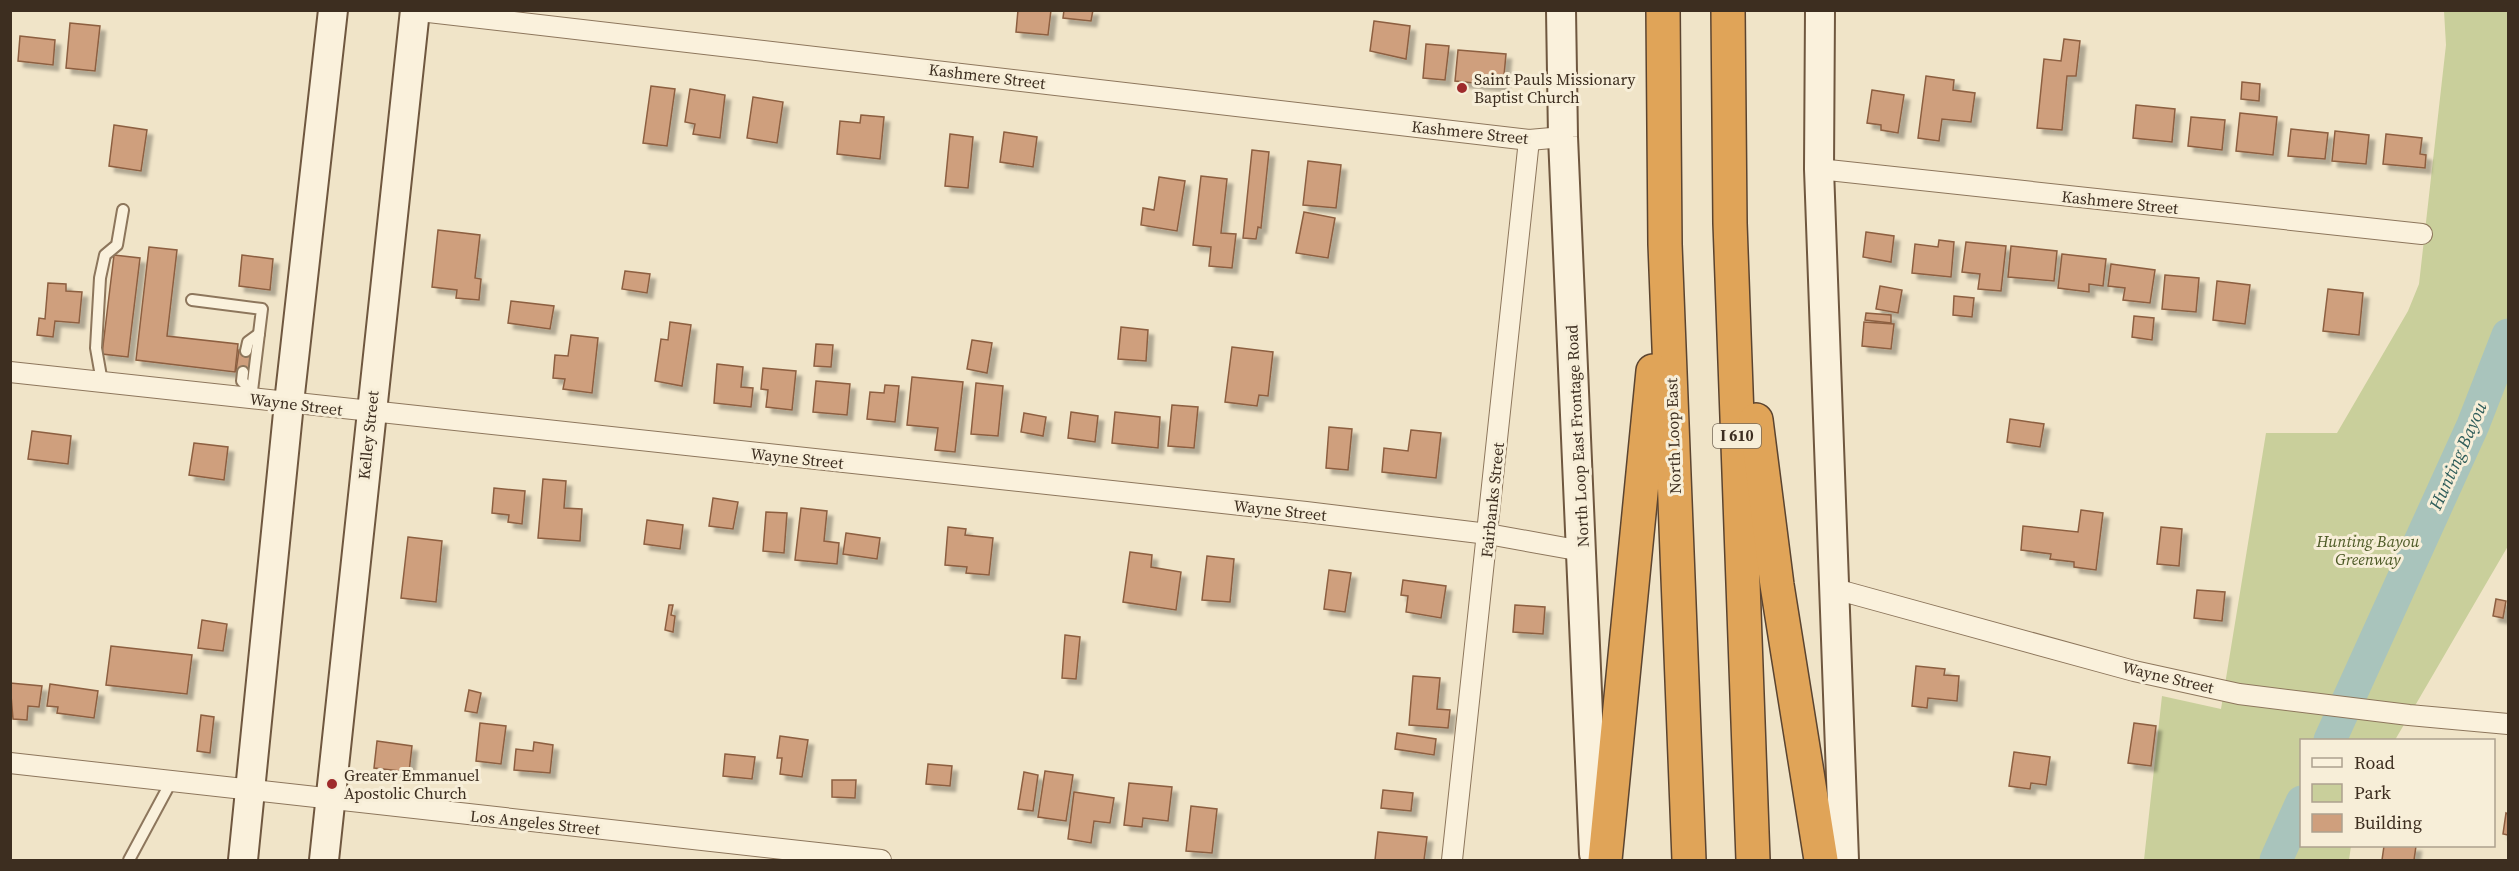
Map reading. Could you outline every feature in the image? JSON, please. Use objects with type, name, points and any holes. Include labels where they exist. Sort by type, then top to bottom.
[{"type":"highway","name":"North Loop East","points":[[1663,10],[1665,244],[1689,861]]},
{"type":"highway","name":"I 610","points":[[1728,10],[1730,223],[1753,861]]},
{"type":"highway","points":[[1730,223],[1777,585],[1821,861]]},
{"type":"highway","points":[[1605,861],[1665,244]]},
{"type":"main road","points":[[243,861],[289,403],[333,10]]},
{"type":"main road","name":"North Loop East Frontage Road","points":[[1561,10],[1563,137],[1595,861]]},
{"type":"main road","points":[[1820,10],[1819,169],[1844,861]]},
{"type":"main road","name":"Kelley Street","points":[[324,861],[414,11]]},
{"type":"street","name":"Kashmere Street","points":[[414,11],[1529,140],[1563,137]]},
{"type":"street","name":"Fairbanks Street","points":[[1452,861],[1529,140]]},
{"type":"street","name":"Kashmere Street","points":[[1819,169],[2422,234]]},
{"type":"street","name":"Wayne Street","points":[[10,372],[251,395],[289,403],[370,413],[1294,511],[1488,534],[1582,551]]},
{"type":"street","name":"Wayne Street","points":[[1835,590],[2134,670],[2239,694],[2409,715],[2508,724]]},
{"type":"street","name":"Los Angeles Street","points":[[10,763],[881,861]]},
{"type":"lane","points":[[102,382],[96,348],[100,278],[105,255],[117,245],[123,210]]},
{"type":"lane","points":[[192,300],[262,309],[251,395]]},
{"type":"lane","points":[[246,351],[248,342],[259,333]]},
{"type":"lane","points":[[243,372],[242,381],[251,395]]},
{"type":"lane","points":[[129,861],[172,780]]},
{"type":"green space","name":"Hunting Bayou Greenway","points":[[2444,11],[2508,11],[2508,546],[2396,739],[2300,739],[2300,847],[2351,847],[2349,860],[2144,860],[2162,696],[2221,709],[2266,433],[2337,433],[2408,311],[2419,284],[2446,45]]},
{"type":"building","points":[[1018,10],[1051,10],[1048,35],[1016,32]]},
{"type":"building","points":[[1064,10],[1093,10],[1091,21],[1063,18]]},
{"type":"building","points":[[1374,21],[1410,26],[1406,59],[1370,51]]},
{"type":"building","points":[[70,23],[100,26],[95,71],[66,68]]},
{"type":"building","points":[[20,36],[55,40],[53,65],[18,61]]},
{"type":"building","points":[[2064,39],[2080,41],[2076,76],[2067,76],[2062,130],[2037,128],[2044,59],[2061,61]]},
{"type":"building","points":[[1426,44],[1449,46],[1445,80],[1423,78]]},
{"type":"building","points":[[1458,50],[1506,54],[1503,86],[1455,81]]},
{"type":"building","points":[[1926,76],[1954,80],[1953,90],[1975,93],[1971,122],[1942,119],[1939,141],[1918,138]]},
{"type":"building","points":[[2242,82],[2260,84],[2259,101],[2241,99]]},
{"type":"building","points":[[651,86],[675,89],[667,146],[643,143]]},
{"type":"building","points":[[690,89],[725,95],[720,138],[693,134],[695,124],[685,122]]},
{"type":"building","points":[[1872,90],[1904,95],[1898,133],[1881,130],[1881,125],[1867,123]]},
{"type":"building","points":[[753,97],[783,102],[777,143],[747,138]]},
{"type":"building","points":[[2136,105],[2175,109],[2172,142],[2133,138]]},
{"type":"building","points":[[2240,113],[2277,117],[2273,155],[2236,151]]},
{"type":"building","points":[[861,115],[884,117],[880,159],[837,154],[840,121],[860,123]]},
{"type":"building","points":[[2191,117],[2225,120],[2222,150],[2188,146]]},
{"type":"building","points":[[114,125],[147,130],[141,171],[109,166]]},
{"type":"building","points":[[2291,129],[2328,133],[2325,159],[2288,156]]},
{"type":"building","points":[[2335,131],[2369,135],[2366,164],[2332,161]]},
{"type":"building","points":[[1004,132],[1037,137],[1033,167],[1000,162]]},
{"type":"building","points":[[950,134],[973,137],[968,188],[945,186]]},
{"type":"building","points":[[2386,134],[2422,138],[2420,154],[2426,155],[2425,168],[2383,164]]},
{"type":"building","points":[[1252,150],[1269,152],[1261,228],[1258,227],[1256,239],[1243,238]]},
{"type":"building","points":[[1308,161],[1341,165],[1336,208],[1303,205]]},
{"type":"building","points":[[1201,176],[1227,179],[1221,233],[1236,234],[1232,268],[1209,266],[1211,247],[1193,245]]},
{"type":"building","points":[[1159,177],[1185,181],[1177,231],[1141,225],[1143,208],[1154,210]]},
{"type":"building","points":[[1304,212],[1335,218],[1328,258],[1296,253]]},
{"type":"building","points":[[438,230],[480,235],[475,278],[481,279],[479,300],[456,298],[457,290],[432,287]]},
{"type":"building","points":[[1866,232],[1894,236],[1891,262],[1863,257]]},
{"type":"building","points":[[1939,240],[1954,242],[1951,277],[1912,273],[1915,244],[1938,247]]},
{"type":"building","points":[[1966,242],[2006,246],[2001,291],[1978,289],[1980,274],[1962,272]]},
{"type":"building","points":[[2011,246],[2057,251],[2054,281],[2008,277]]},
{"type":"building","points":[[149,247],[177,250],[167,336],[238,344],[235,372],[136,360]]},
{"type":"building","points":[[2062,254],[2106,259],[2103,286],[2089,284],[2089,292],[2058,288]]},
{"type":"building","points":[[114,255],[140,258],[128,357],[102,354]]},
{"type":"building","points":[[242,255],[273,259],[270,290],[239,286]]},
{"type":"building","points":[[2111,264],[2155,270],[2150,303],[2123,300],[2125,288],[2108,286]]},
{"type":"building","points":[[625,271],[650,274],[647,293],[622,289]]},
{"type":"building","points":[[2165,275],[2199,278],[2196,312],[2162,309]]},
{"type":"building","points":[[2217,281],[2250,285],[2245,324],[2213,320]]},
{"type":"building","points":[[48,283],[66,284],[66,291],[82,292],[79,323],[55,321],[53,337],[37,335],[39,318],[45,319]]},
{"type":"building","points":[[1880,286],[1902,290],[1898,313],[1876,309]]},
{"type":"building","points":[[2328,289],[2363,293],[2359,335],[2323,331]]},
{"type":"building","points":[[1954,296],[1974,298],[1972,317],[1953,315]]},
{"type":"building","points":[[511,301],[554,306],[550,329],[508,323]]},
{"type":"building","points":[[1866,313],[1891,315],[1891,323],[1865,320]]},
{"type":"building","points":[[2134,316],[2154,318],[2152,340],[2132,337]]},
{"type":"building","points":[[670,322],[691,325],[682,386],[655,381],[661,339],[668,340]]},
{"type":"building","points":[[1864,322],[1894,324],[1891,349],[1862,346]]},
{"type":"building","points":[[1121,327],[1148,330],[1146,361],[1118,359]]},
{"type":"building","points":[[571,335],[598,338],[592,393],[563,389],[565,379],[553,378],[555,355],[568,356]]},
{"type":"building","points":[[972,340],[992,343],[987,373],[967,369]]},
{"type":"building","points":[[816,344],[833,345],[831,367],[814,366]]},
{"type":"building","points":[[1232,347],[1273,352],[1268,396],[1259,395],[1257,406],[1225,402]]},
{"type":"building","points":[[239,350],[253,352],[249,373],[236,371]]},
{"type":"building","points":[[717,364],[743,367],[741,387],[753,388],[751,407],[714,403]]},
{"type":"building","points":[[763,368],[796,371],[792,410],[766,407],[768,390],[761,389]]},
{"type":"building","points":[[912,377],[963,382],[955,452],[935,450],[938,428],[907,425]]},
{"type":"building","points":[[816,381],[850,384],[847,415],[813,412]]},
{"type":"building","points":[[976,383],[1003,386],[998,436],[971,434]]},
{"type":"building","points":[[885,385],[899,386],[895,422],[867,419],[870,392],[884,393]]},
{"type":"building","points":[[1172,405],[1198,407],[1194,448],[1168,446]]},
{"type":"building","points":[[1071,412],[1098,416],[1095,442],[1068,438]]},
{"type":"building","points":[[1115,412],[1160,417],[1158,448],[1112,443]]},
{"type":"building","points":[[1024,413],[1046,417],[1043,436],[1021,432]]},
{"type":"building","points":[[2010,419],[2044,424],[2040,447],[2007,442]]},
{"type":"building","points":[[1329,427],[1352,429],[1348,470],[1326,468]]},
{"type":"building","points":[[1411,430],[1441,433],[1436,478],[1382,472],[1384,448],[1408,451]]},
{"type":"building","points":[[32,431],[71,436],[68,464],[28,459]]},
{"type":"building","points":[[194,443],[228,447],[224,480],[189,475]]},
{"type":"building","points":[[543,479],[566,481],[564,508],[582,509],[580,541],[538,538]]},
{"type":"building","points":[[494,488],[525,491],[522,524],[508,522],[509,515],[492,513]]},
{"type":"building","points":[[713,498],[738,502],[733,529],[709,526]]},
{"type":"building","points":[[801,508],[827,511],[824,541],[839,543],[837,564],[795,560]]},
{"type":"building","points":[[2081,510],[2103,513],[2096,570],[2074,567],[2074,562],[2050,559],[2051,554],[2021,550],[2023,526],[2078,532]]},
{"type":"building","points":[[766,512],[787,513],[784,553],[763,551]]},
{"type":"building","points":[[647,520],[683,525],[680,549],[644,544]]},
{"type":"building","points":[[948,527],[966,529],[965,535],[993,538],[989,575],[966,573],[967,567],[945,565]]},
{"type":"building","points":[[2161,527],[2182,529],[2179,566],[2157,564]]},
{"type":"building","points":[[846,533],[880,538],[877,559],[843,554]]},
{"type":"building","points":[[408,537],[442,541],[436,602],[401,598]]},
{"type":"building","points":[[1130,552],[1152,555],[1151,567],[1181,572],[1176,610],[1123,602]]},
{"type":"building","points":[[1207,556],[1234,559],[1230,602],[1202,600]]},
{"type":"building","points":[[1329,570],[1351,573],[1345,612],[1324,609]]},
{"type":"building","points":[[1403,580],[1446,586],[1441,618],[1406,612],[1408,596],[1401,595]]},
{"type":"building","points":[[2197,590],[2225,592],[2222,621],[2194,618]]},
{"type":"building","points":[[2496,599],[2506,601],[2503,618],[2493,616]]},
{"type":"building","points":[[669,605],[673,605],[671,615],[675,616],[673,632],[665,630]]},
{"type":"building","points":[[1515,605],[1545,607],[1543,634],[1513,632]]},
{"type":"building","points":[[202,620],[227,624],[223,651],[198,648]]},
{"type":"building","points":[[1065,635],[1080,637],[1076,679],[1062,678]]},
{"type":"building","points":[[111,646],[192,655],[187,694],[106,685]]},
{"type":"building","points":[[1916,666],[1945,669],[1944,675],[1959,676],[1957,701],[1928,698],[1927,708],[1912,706]]},
{"type":"building","points":[[1413,676],[1440,678],[1437,709],[1450,710],[1448,728],[1409,725]]},
{"type":"building","points":[[10,683],[42,686],[39,707],[28,706],[27,720],[13,719]]},
{"type":"building","points":[[50,684],[98,691],[94,718],[57,713],[58,707],[47,706]]},
{"type":"building","points":[[469,690],[481,693],[477,713],[465,711]]},
{"type":"building","points":[[201,715],[214,717],[210,753],[197,751]]},
{"type":"building","points":[[480,723],[506,726],[501,764],[476,761]]},
{"type":"building","points":[[2134,723],[2156,726],[2151,766],[2128,763]]},
{"type":"building","points":[[1397,733],[1436,739],[1434,755],[1395,749]]},
{"type":"building","points":[[780,736],[808,740],[802,777],[780,774],[782,758],[777,758]]},
{"type":"building","points":[[377,741],[412,746],[409,772],[374,768]]},
{"type":"building","points":[[534,742],[553,745],[550,773],[514,770],[516,749],[533,751]]},
{"type":"building","points":[[2014,752],[2050,757],[2046,785],[2031,783],[2030,789],[2009,786]]},
{"type":"building","points":[[725,754],[755,757],[752,779],[723,776]]},
{"type":"building","points":[[928,764],[952,766],[950,786],[926,784]]},
{"type":"building","points":[[1045,771],[1073,775],[1066,821],[1038,817]]},
{"type":"building","points":[[1024,772],[1038,775],[1033,811],[1018,809]]},
{"type":"building","points":[[832,780],[856,780],[855,798],[832,797]]},
{"type":"building","points":[[1129,783],[1172,787],[1168,821],[1143,818],[1142,827],[1124,825]]},
{"type":"building","points":[[1383,790],[1413,793],[1411,811],[1381,808]]},
{"type":"building","points":[[1074,792],[1114,798],[1110,823],[1094,821],[1091,843],[1068,839]]},
{"type":"building","points":[[1191,806],[1217,809],[1212,853],[1186,851]]},
{"type":"building","points":[[2506,813],[2508,814],[2508,835],[2503,834]]},
{"type":"building","points":[[1378,832],[1427,837],[1424,860],[1375,860]]},
{"type":"building","points":[[2384,847],[2416,847],[2414,860],[2382,860]]},
{"type":"waterway","name":"Hunting Bayou","points":[[2330,739],[2473,425],[2508,335]]},
{"type":"waterway","name":"Hunting Bayou","points":[[2276,860],[2300,806]]},
{"type":"place","name":"Saint Pauls Missionary Baptist Church","points":[[1462,88]]},
{"type":"place","name":"Greater Emmanuel Apostolic Church","points":[[332,784]]}]
